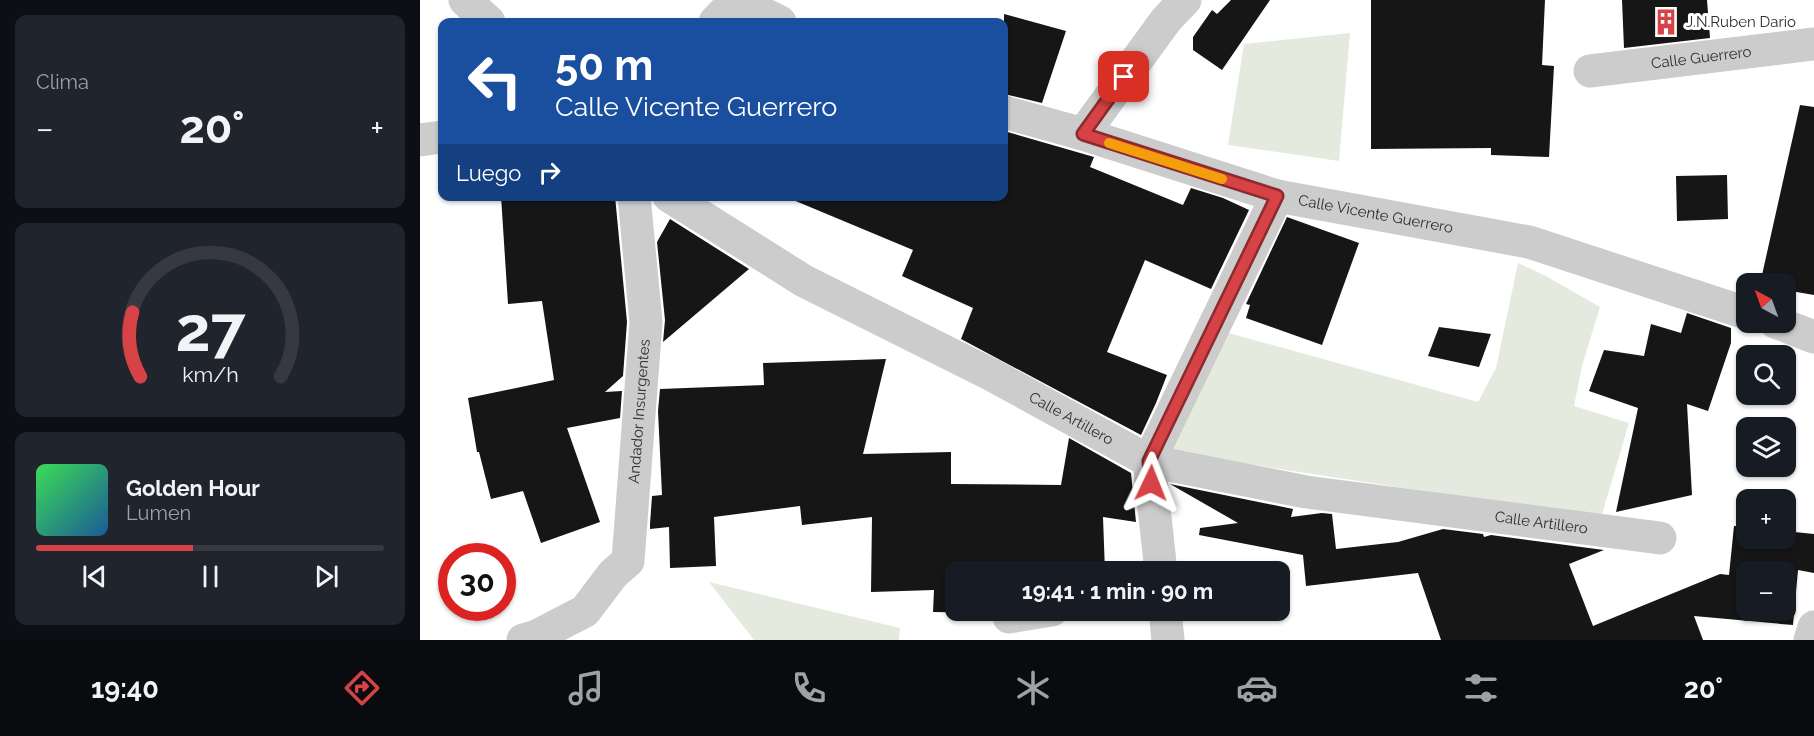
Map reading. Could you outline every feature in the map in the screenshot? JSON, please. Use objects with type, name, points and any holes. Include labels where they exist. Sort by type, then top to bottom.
[{"type":"street","points":[[465,0],[485,18]]},
{"type":"street","points":[[719,18],[736,0],[772,18]]},
{"type":"street","points":[[1083,134],[1166,20],[1185,0]]},
{"type":"street","name":"Calle Guerrero","points":[[1590,70],[1814,44]]},
{"type":"street","name":"Calle Vicente Guerrero","points":[[1008,113],[1083,134],[1277,196],[1529,242],[1736,310]]},
{"type":"street","points":[[420,140],[438,138]]},
{"type":"street","points":[[1160,561],[1149,461],[1277,196]]},
{"type":"street","name":"Andador Insurgentes","points":[[523,640],[537,636],[585,611],[613,574],[628,561],[646,322],[634,201]]},
{"type":"street","name":"Calle Artillero","points":[[677,201],[804,280],[992,375],[1149,461],[1306,492],[1660,538]]},
{"type":"street","points":[[1796,330],[1814,337]]},
{"type":"street","points":[[1166,621],[1168,640]]},
{"type":"street","points":[[1810,640],[1814,627]]},
{"type":"shaded area","points":[[1350,33],[1339,161],[1228,145],[1244,44]]},
{"type":"shaded area","points":[[1518,263],[1600,307],[1582,366],[1574,406],[1629,423],[1601,518],[1168,452],[1229,333],[1478,402],[1496,368]]},
{"type":"shaded area","points":[[709,582],[900,628],[899,640],[754,640]]},
{"type":"building","points":[[1231,0],[1270,0],[1222,70],[1193,50],[1193,37],[1212,10],[1217,14]]},
{"type":"building","points":[[1371,0],[1545,0],[1542,65],[1554,66],[1549,157],[1491,155],[1491,148],[1371,149]]},
{"type":"building","name":"J.N.Ruben Dario","points":[[1622,0],[1707,0],[1710,38],[1624,48]]},
{"type":"building","points":[[1004,14],[1066,31],[1042,103],[1008,95],[1008,18],[1004,18]]},
{"type":"building","points":[[1800,105],[1814,107],[1814,295],[1796,292],[1796,273],[1762,273]]},
{"type":"building","points":[[1008,132],[1094,157],[1090,167],[1183,205],[1191,188],[1223,198],[1249,210],[1211,289],[1145,260],[1107,352],[1167,375],[1141,435],[961,339],[973,308],[902,276],[913,250],[796,201],[1008,201]]},
{"type":"building","points":[[1727,175],[1728,219],[1677,221],[1676,176]]},
{"type":"building","points":[[501,201],[615,201],[627,322],[623,376],[605,392],[622,391],[620,418],[567,428],[600,522],[541,543],[523,491],[491,499],[479,452],[477,452],[468,398],[554,380],[542,301],[508,304]]},
{"type":"building","points":[[1287,217],[1359,243],[1322,345],[1246,318],[1250,305],[1246,304]]},
{"type":"building","points":[[670,219],[749,269],[663,342],[665,320],[657,242]]},
{"type":"building","points":[[1687,313],[1731,328],[1731,343],[1708,411],[1687,404],[1692,495],[1616,512],[1638,408],[1589,391],[1604,350],[1644,356],[1651,324],[1681,333]]},
{"type":"building","points":[[1439,327],[1491,334],[1479,367],[1428,356]]},
{"type":"building","points":[[886,359],[863,454],[951,452],[951,484],[1061,485],[1069,438],[1131,473],[1136,522],[1103,517],[1105,561],[945,561],[945,612],[933,612],[934,590],[871,592],[872,517],[802,525],[800,506],[714,517],[716,566],[670,568],[669,527],[650,529],[652,496],[662,495],[658,411],[660,389],[764,385],[763,363]]},
{"type":"building","points":[[1170,484],[1293,509],[1291,517],[1332,514],[1336,549],[1398,542],[1443,529],[1483,534],[1484,537],[1491,535],[1604,550],[1569,564],[1593,626],[1720,574],[1729,575],[1734,526],[1736,526],[1736,549],[1796,549],[1796,532],[1814,534],[1814,573],[1798,570],[1796,592],[1796,561],[1736,561],[1736,620],[1694,616],[1703,640],[1441,640],[1418,573],[1306,586],[1303,555],[1199,535],[1200,528],[1238,523]]},
{"type":"building","points":[[1749,621],[1793,621],[1793,625]]},
{"type":"slow traffic","points":[[1109,143],[1222,179]]},
{"type":"place","name":"J.N.Ruben Dario","points":[[1666,22]]},
{"type":"route","points":[[1124,77],[1083,134],[1277,196],[1149,461],[1151,483]]}]
